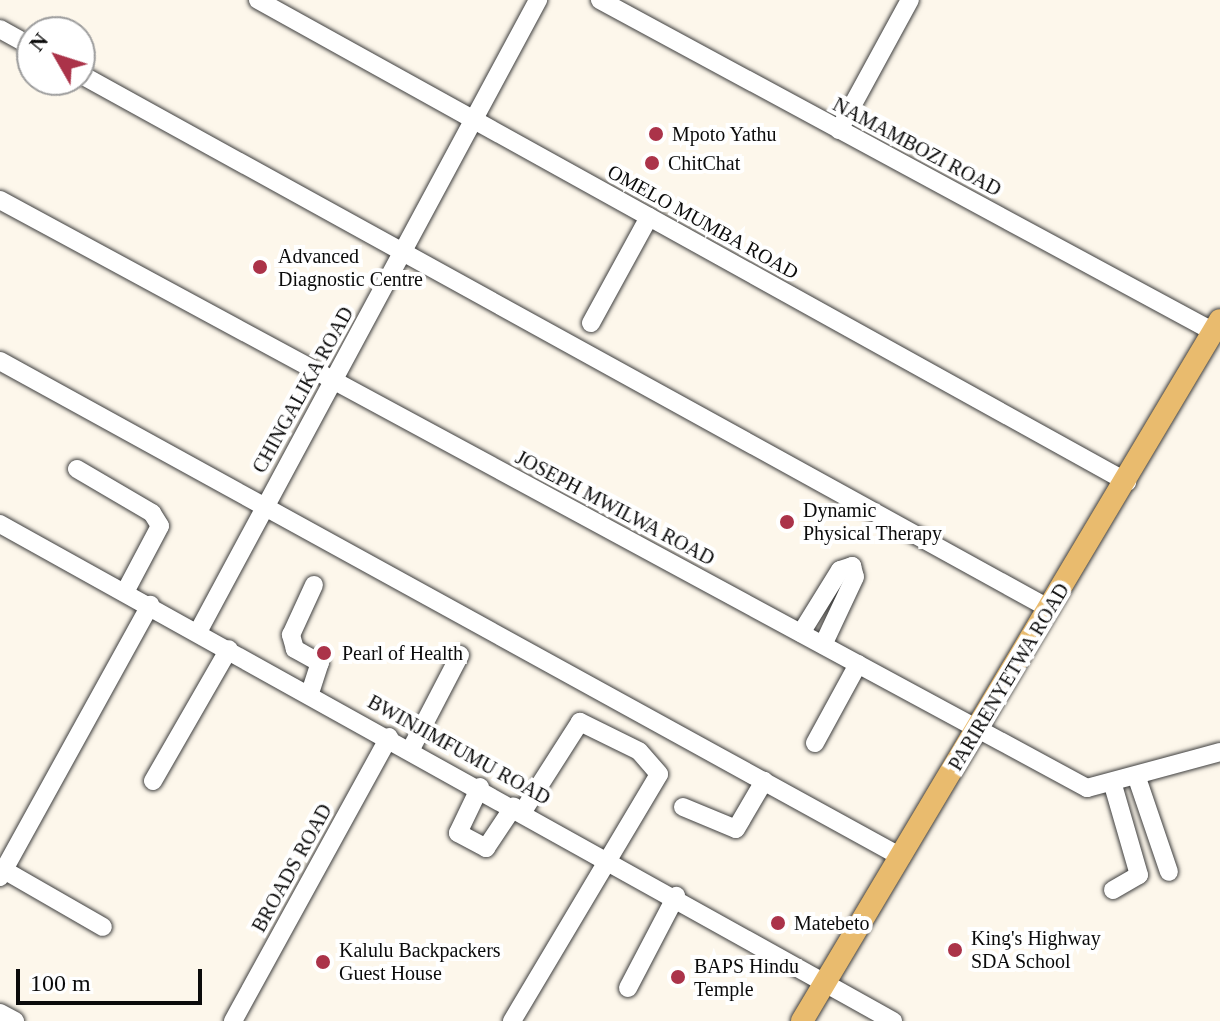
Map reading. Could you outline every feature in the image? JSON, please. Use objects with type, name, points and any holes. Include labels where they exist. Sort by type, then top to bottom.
[{"type":"main road","name":"PARIRENYETWA ROAD","points":[[802,1021],[1218,332]]},
{"type":"street","name":"OMELO MUMBA ROAD","points":[[258,0],[1127,482]]},
{"type":"street","name":"CHINGALIKA ROAD","points":[[198,632],[264,506],[404,255],[538,0]]},
{"type":"street","name":"NAMAMBOZI ROAD","points":[[600,0],[1218,332]]},
{"type":"street","points":[[839,130],[910,0]]},
{"type":"street","points":[[96,83],[1050,609]]},
{"type":"street","name":"JOSEPH MWILWA ROAD","points":[[0,200],[1087,788],[1113,785],[1220,752]]},
{"type":"street","points":[[591,323],[649,217]]},
{"type":"street","points":[[0,361],[901,857]]},
{"type":"street","points":[[77,469],[152,513],[160,526],[125,592]]},
{"type":"street","name":"BWINJIMFUMU ROAD","points":[[0,524],[604,855],[893,1021]]},
{"type":"street","points":[[801,633],[840,570],[852,566],[855,577],[823,645]]},
{"type":"street","points":[[310,693],[320,663],[295,649],[291,635],[314,585]]},
{"type":"street","points":[[103,927],[2,873],[150,605]]},
{"type":"street","points":[[153,781],[229,649]]},
{"type":"street","points":[[411,749],[460,655]]},
{"type":"street","points":[[815,743],[858,664]]},
{"type":"street","points":[[480,787],[458,833],[486,848],[519,808],[574,725],[639,751],[660,780],[604,855],[512,1021]]},
{"type":"street","name":"BROADS ROAD","points":[[233,1021],[389,737]]},
{"type":"street","points":[[1137,778],[1169,872]]},
{"type":"street","points":[[683,807],[736,829],[764,781]]},
{"type":"street","points":[[1113,785],[1139,875],[1113,890]]},
{"type":"street","points":[[628,988],[676,896]]},
{"type":"street","points":[[0,1013],[15,1021]]},
{"type":"place","name":"Mpoto Yathu","points":[[656,134]]},
{"type":"place","name":"ChitChat","points":[[652,163]]},
{"type":"place","name":"Advanced Diagnostic Centre","points":[[260,267]]},
{"type":"place","name":"Dynamic Physical Therapy","points":[[787,522]]},
{"type":"place","name":"Pearl of Health","points":[[324,653]]},
{"type":"place","name":"Matebeto","points":[[778,923]]},
{"type":"place","name":"King's Highway SDA School","points":[[955,950]]},
{"type":"place","name":"Kalulu Backpackers Guest House","points":[[323,962]]},
{"type":"place","name":"BAPS Hindu Temple","points":[[678,977]]}]
